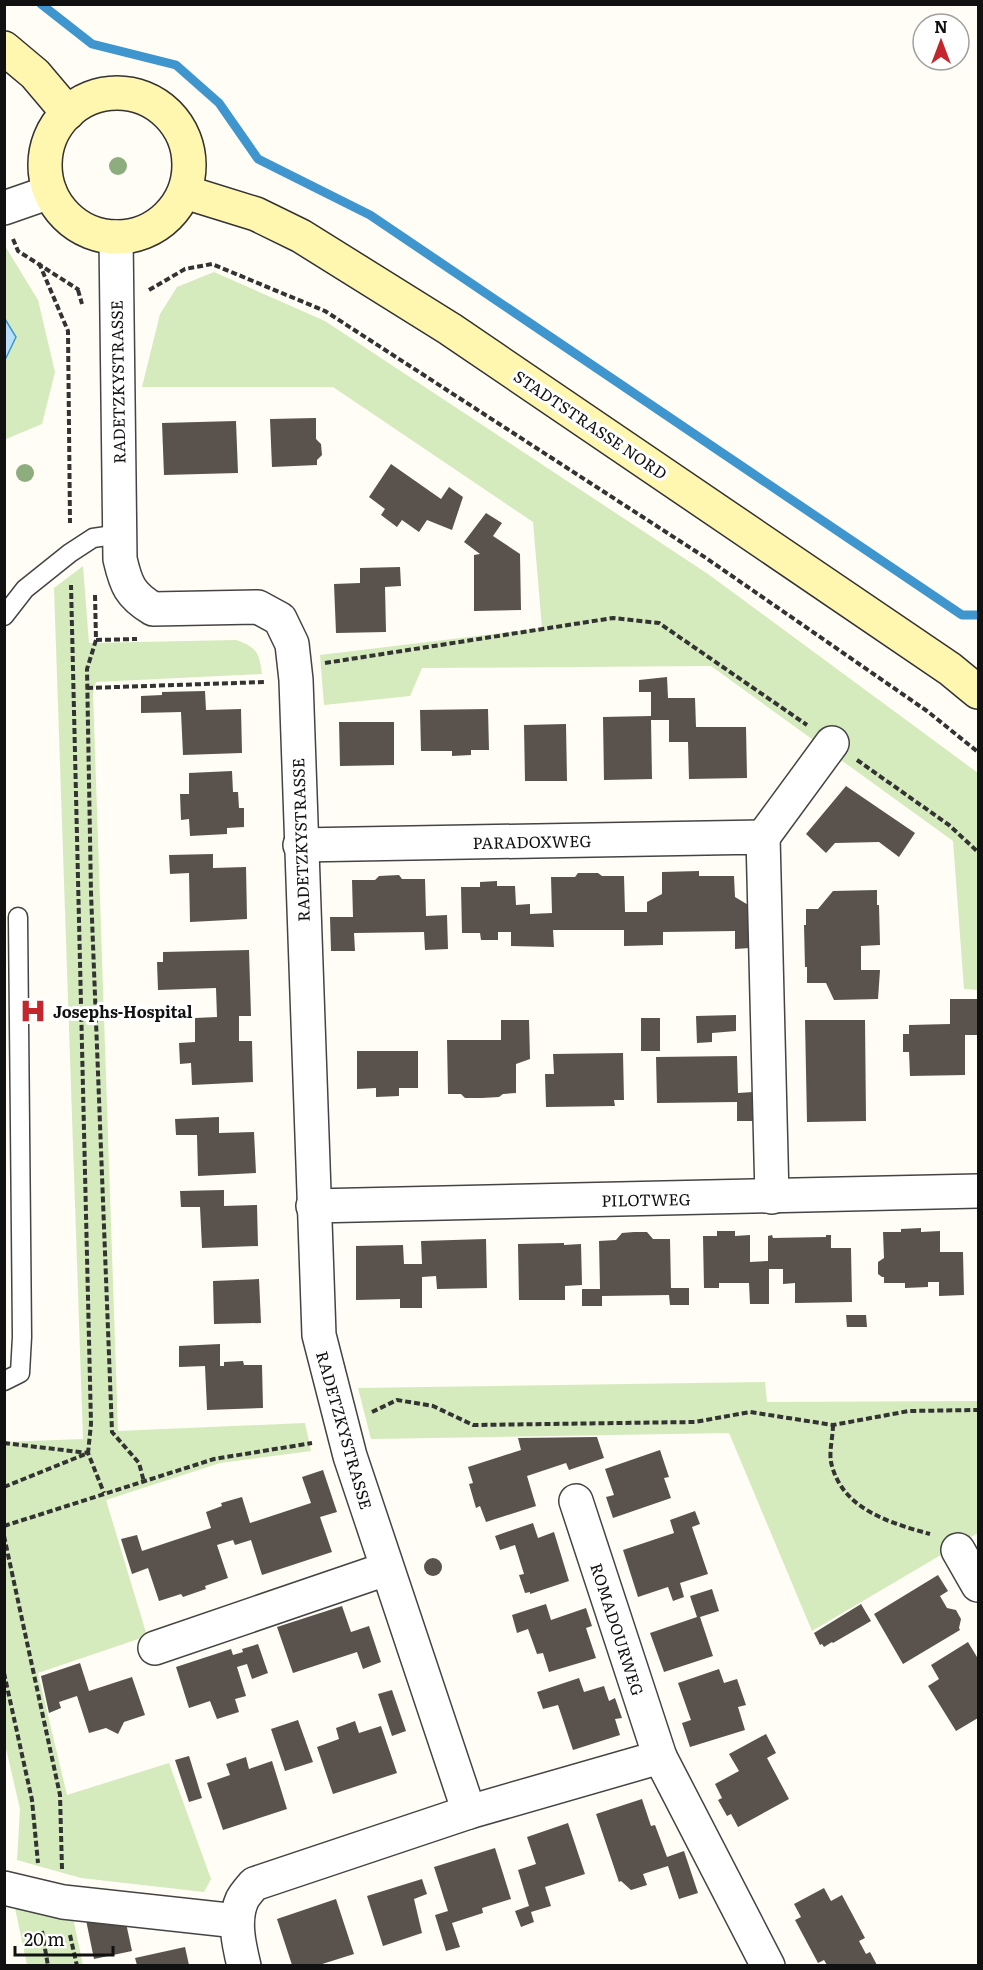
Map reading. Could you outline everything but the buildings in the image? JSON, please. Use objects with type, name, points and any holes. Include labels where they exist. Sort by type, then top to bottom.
[{"type":"main road","points":[[4,48],[35,74],[68,113]]},
{"type":"main road","points":[[108,93],[138,96],[164,110],[179,127],[188,148],[190,170],[185,192],[174,211],[151,229],[138,235],[116,237],[93,233],[79,227],[62,211],[50,192],[45,171],[48,143],[54,130],[68,113],[93,97],[108,93]]},
{"type":"main road","name":"STADTSTRASSE NORD","points":[[185,192],[256,214],[302,236],[450,329],[950,669],[978,692]]},
{"type":"street","points":[[8,221],[50,192]]},
{"type":"street","name":"RADETZKYSTRASSE","points":[[116,237],[120,559],[125,583],[138,600],[153,609],[258,607],[280,619],[292,644],[281,681],[300,845],[319,1335],[342,1430],[386,1569],[469,1812]]},
{"type":"street","points":[[772,1197],[763,837],[832,743]]},
{"type":"street","name":"PARADOXWEG","points":[[300,845],[763,837]]},
{"type":"street","name":"PILOTWEG","points":[[313,1206],[978,1191]]},
{"type":"street","name":"ROMADOURWEG","points":[[576,1501],[660,1757],[768,1965]]},
{"type":"street","points":[[958,1550],[978,1585]]},
{"type":"street","points":[[155,1648],[386,1569]]},
{"type":"street","points":[[244,1965],[237,1921],[242,1900],[254,1884],[469,1812],[660,1757]]},
{"type":"street","points":[[4,1888],[52,1899],[237,1921]]},
{"type":"lane","points":[[4,616],[26,589],[70,553],[93,538],[120,534]]},
{"type":"lane","points":[[4,1381],[20,1373],[22,1337],[18,917]]},
{"type":"path","points":[[8,221],[18,251],[78,290],[151,290],[185,269],[212,264],[325,310],[706,558],[927,711],[978,752]]},
{"type":"path","points":[[39,263],[68,331],[70,553],[91,1424],[88,1453],[104,1493]]},
{"type":"path","points":[[87,688],[281,681],[324,664],[613,618],[660,623],[949,825],[978,852]]},
{"type":"path","points":[[96,640],[87,669],[91,893],[112,1432],[138,1462],[144,1482]]},
{"type":"path","points":[[4,1526],[214,1459],[316,1442],[397,1400],[433,1406],[473,1425],[695,1422],[750,1412],[833,1425],[909,1411],[978,1410]]},
{"type":"path","points":[[833,1425],[831,1461],[843,1491],[870,1513],[897,1525],[942,1538],[958,1550]]},
{"type":"path","points":[[4,1443],[88,1453]]},
{"type":"path","points":[[4,1487],[88,1453]]},
{"type":"path","points":[[4,1536],[60,1795],[52,1899],[42,1935],[48,1965]]},
{"type":"path","points":[[4,1673],[52,1899]]},
{"type":"green space","points":[[5,246],[38,300],[55,372],[42,424],[4,439],[5,360],[16,337],[5,319]]},
{"type":"green space","points":[[214,272],[325,321],[708,574],[978,773],[978,990],[964,989],[953,841],[711,666],[422,668],[410,696],[324,705],[320,655],[542,628],[533,522],[333,387],[142,387],[160,314],[177,287]]},
{"type":"green space","points":[[83,566],[89,643],[236,640],[253,648],[260,661],[262,674],[96,682],[93,693],[118,1431],[305,1423],[311,1451],[220,1463],[106,1500],[147,1636],[38,1673],[67,1795],[169,1763],[211,1879],[204,1892],[81,1878],[17,1860],[20,1809],[4,1740],[4,1442],[83,1439],[54,588]]},
{"type":"green space","points":[[765,1382],[767,1402],[978,1401],[978,1533],[812,1631],[729,1433],[371,1439],[358,1388]]},
{"type":"green space","points":[[15,1908],[73,1918],[83,1965],[27,1965]]},
{"type":"water","points":[[5,319],[16,337],[5,360]]},
{"type":"waterway","points":[[41,4],[92,44],[176,65],[219,103],[258,159],[370,215],[962,615],[978,615]]},
{"type":"place","name":"Josephs-Hospital","points":[[33,1011]]}]
